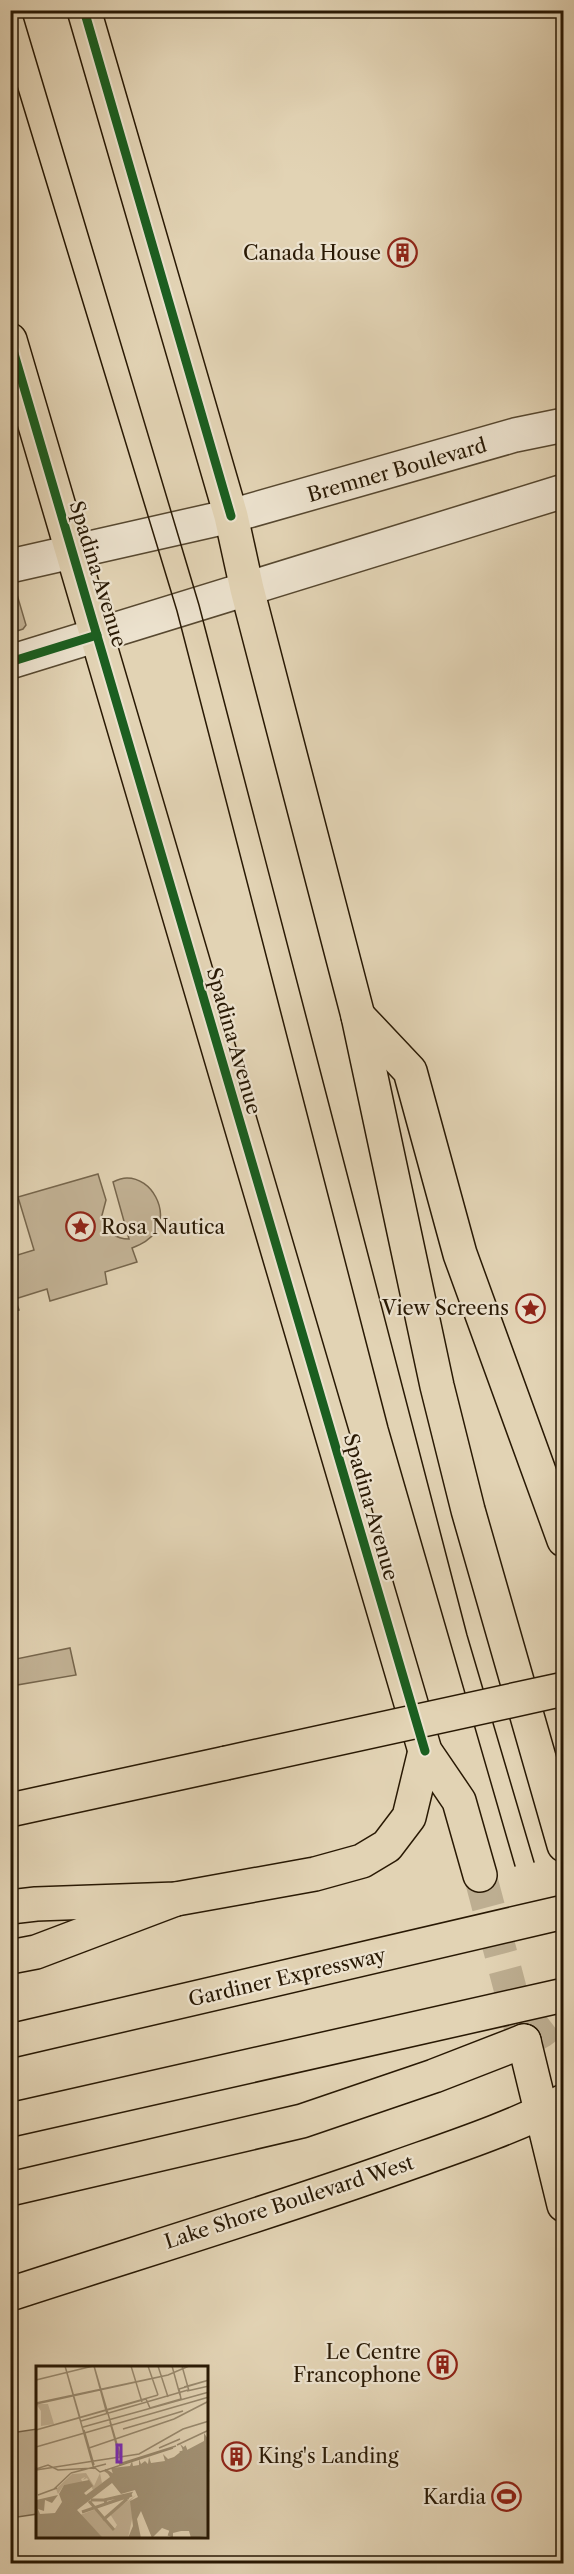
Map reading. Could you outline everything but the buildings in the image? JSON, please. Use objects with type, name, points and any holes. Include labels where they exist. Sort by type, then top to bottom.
[{"type":"main road","points":[[84,10],[231,516],[358,1016],[439,1397],[468,1510],[564,1845]]},
{"type":"main road","name":"Spadina Avenue","points":[[10,340],[426,1751],[459,1801],[480,1875]]},
{"type":"main road","points":[[358,1016],[410,1071],[460,1254],[564,1540]]},
{"type":"main road","points":[[10,1810],[564,1689]]},
{"type":"main road","points":[[10,1907],[176,1899],[315,1874],[362,1861],[387,1846],[409,1816],[426,1751]]},
{"type":"main road","points":[[10,1958],[36,1952],[176,1899]]},
{"type":"main road","name":"Gardiner Expressway","points":[[10,2041],[564,1912]]},
{"type":"main road","points":[[10,2120],[564,1995]]},
{"type":"main road","points":[[10,2189],[302,2121],[435,2076],[524,2041],[552,2107],[564,2205]]},
{"type":"main road","name":"Lake Shore Boulevard West","points":[[10,2294],[344,2186],[552,2107]]},
{"type":"street","name":"Bremner Boulevard","points":[[10,566],[231,516],[515,435],[564,424]]},
{"type":"street","points":[[10,662],[564,491]]},
{"type":"shaded area","points":[[11,580],[26,625],[23,629],[11,633]]},
{"type":"shaded area","points":[[98,1174],[106,1200],[101,1219],[109,1231],[120,1238],[129,1239],[113,1182],[125,1178],[136,1179],[151,1189],[156,1197],[160,1223],[151,1237],[132,1248],[137,1262],[105,1272],[107,1284],[50,1301],[47,1289],[15,1299],[19,1310],[11,1312],[11,1257],[34,1250],[18,1197]]},
{"type":"shaded area","points":[[70,1648],[76,1675],[11,1686],[11,1660]]},
{"type":"shaded area","points":[[36,2429],[36,2514],[11,2518],[11,2433]]},
{"type":"tunnel","points":[[480,1875],[524,2041]]},
{"type":"tunnel","points":[[524,2041],[564,2014]]},
{"type":"tram line","points":[[21,10],[199,605],[467,1635],[534,1862]]},
{"type":"tram line","points":[[10,63],[177,611],[388,1427],[515,1866]]},
{"type":"cycle path","points":[[84,10],[231,516]]},
{"type":"cycle path","points":[[10,340],[425,1751]]},
{"type":"cycle path","points":[[10,662],[97,635]]},
{"type":"place","name":"Canada House","points":[[402,253]]},
{"type":"place","name":"Rosa Nautica","points":[[80,1227]]},
{"type":"place","name":"View Screens","points":[[530,1308]]},
{"type":"place","name":"Le Centre Francophone","points":[[442,2364]]},
{"type":"place","name":"King's Landing","points":[[237,2456]]},
{"type":"place","name":"Kardia","points":[[507,2497]]}]
